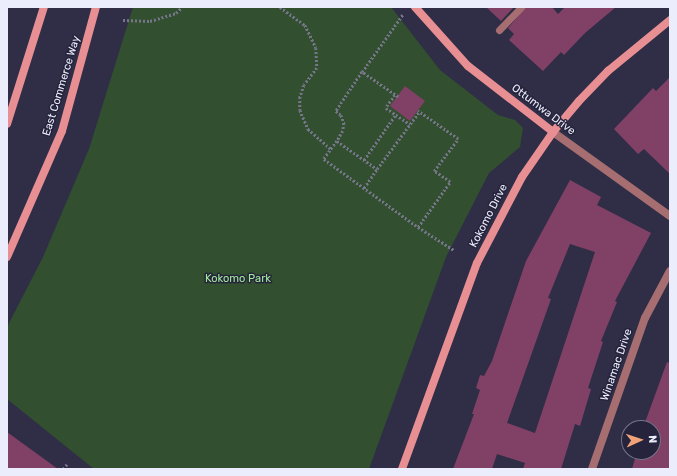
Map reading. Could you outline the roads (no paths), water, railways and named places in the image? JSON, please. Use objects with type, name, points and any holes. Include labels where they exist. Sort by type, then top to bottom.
[{"type":"street","points":[[7,124],[44,7]]},
{"type":"street","name":"East Commerce Way","points":[[7,257],[62,131],[96,7]]},
{"type":"street","name":"Ottumwa Drive","points":[[415,7],[468,66],[553,132],[670,216]]},
{"type":"street","name":"Kokomo Drive","points":[[402,469],[477,263],[522,177],[553,132],[608,72],[670,20]]},
{"type":"street","name":"Winamac Drive","points":[[592,469],[645,318],[670,270]]},
{"type":"lane","points":[[499,30],[521,7]]},
{"type":"park label","name":"Kokomo Park","points":[[238,279]]}]
